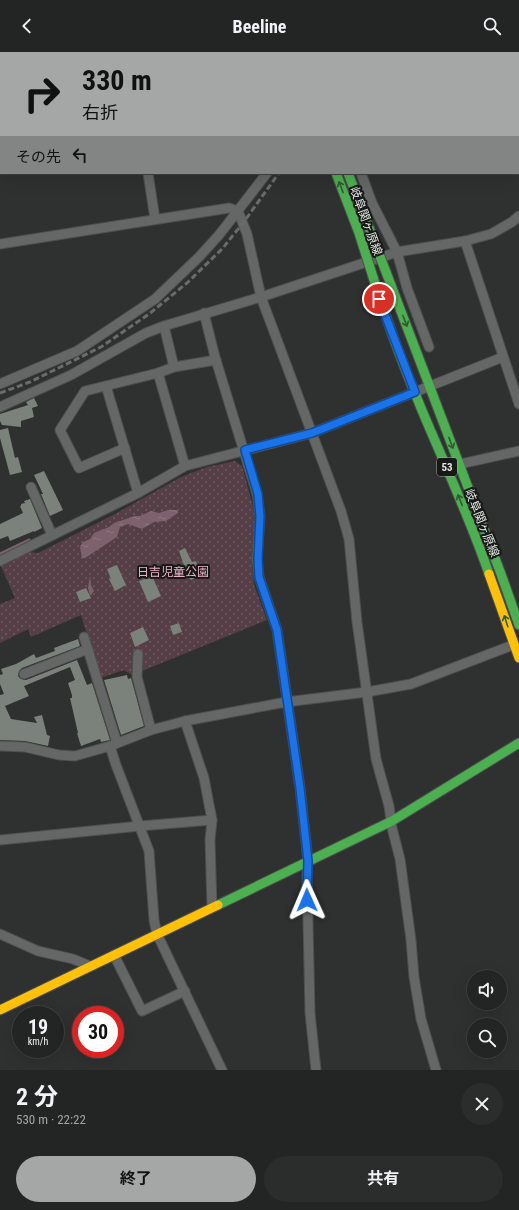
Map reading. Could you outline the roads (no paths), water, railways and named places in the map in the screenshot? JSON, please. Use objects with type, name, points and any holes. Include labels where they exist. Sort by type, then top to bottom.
[{"type":"main road","name":"岐阜関ヶ原線","points":[[336,174],[359,233],[379,299],[415,392],[480,549],[513,645],[519,658]]},
{"type":"main road","name":"岐阜関ヶ原線","points":[[348,174],[460,464],[519,625]]},
{"type":"main road","points":[[0,1010],[392,821],[519,743]]},
{"type":"street","points":[[148,174],[155,219]]},
{"type":"street","points":[[0,384],[77,351],[155,299],[219,235],[266,174]]},
{"type":"street","points":[[361,174],[372,203],[397,252],[407,288],[429,347]]},
{"type":"street","points":[[0,244],[229,208],[238,211]]},
{"type":"street","points":[[238,211],[247,234],[261,297],[341,511],[349,540],[357,622],[376,759],[389,806],[392,828],[400,858],[411,940],[414,977],[421,1019],[436,1070]]},
{"type":"street","points":[[0,408],[72,374],[146,333],[164,326],[261,297],[397,252],[465,241],[491,234],[512,222],[519,216]]},
{"type":"street","points":[[465,241],[519,404]]},
{"type":"street","points":[[204,314],[216,360],[258,494],[260,516],[258,559],[259,577],[277,630],[286,702],[300,788],[308,861],[307,890],[310,1013],[316,1070]]},
{"type":"street","points":[[164,326],[174,367]]},
{"type":"street","points":[[0,560],[138,493],[185,466],[312,433],[503,357]]},
{"type":"street","points":[[125,448],[79,468],[60,430],[86,391],[158,373],[174,367],[216,360]]},
{"type":"street","points":[[158,373],[185,466]]},
{"type":"street","points":[[106,386],[138,493]]},
{"type":"street","points":[[460,464],[519,451]]},
{"type":"street","points":[[31,487],[52,535]]},
{"type":"street","points":[[84,637],[113,744],[116,765],[150,852],[154,920],[158,934],[222,1070]]},
{"type":"street","points":[[0,746],[25,747],[59,755],[75,756],[152,730],[185,721],[286,702],[367,692],[411,684],[513,645]]},
{"type":"street","points":[[24,674],[88,649]]},
{"type":"street","points":[[138,654],[137,676],[152,730]]},
{"type":"street","points":[[185,721],[204,778],[212,820],[210,840],[212,907]]},
{"type":"street","points":[[0,840],[212,820]]},
{"type":"street","points":[[0,934],[38,951],[73,959],[90,966]]},
{"type":"street","points":[[114,955],[142,1011],[185,991]]},
{"type":"water","points":[[168,510],[177,510],[178,513],[166,521],[154,522],[142,529],[128,524],[120,527],[117,537],[85,558],[82,558],[80,547],[83,542],[90,539],[94,533],[109,527],[114,523],[135,516],[140,516],[151,511],[159,513]]},
{"type":"water","points":[[90,576],[91,585],[94,591],[91,595],[88,588]]},
{"type":"waterway","points":[[0,554],[29,540]]},
{"type":"railway","points":[[0,393],[30,382],[101,347],[149,314],[187,283],[222,249],[278,174]]},
{"type":"park label","name":"日吉児童公園","points":[[173,572]]}]
